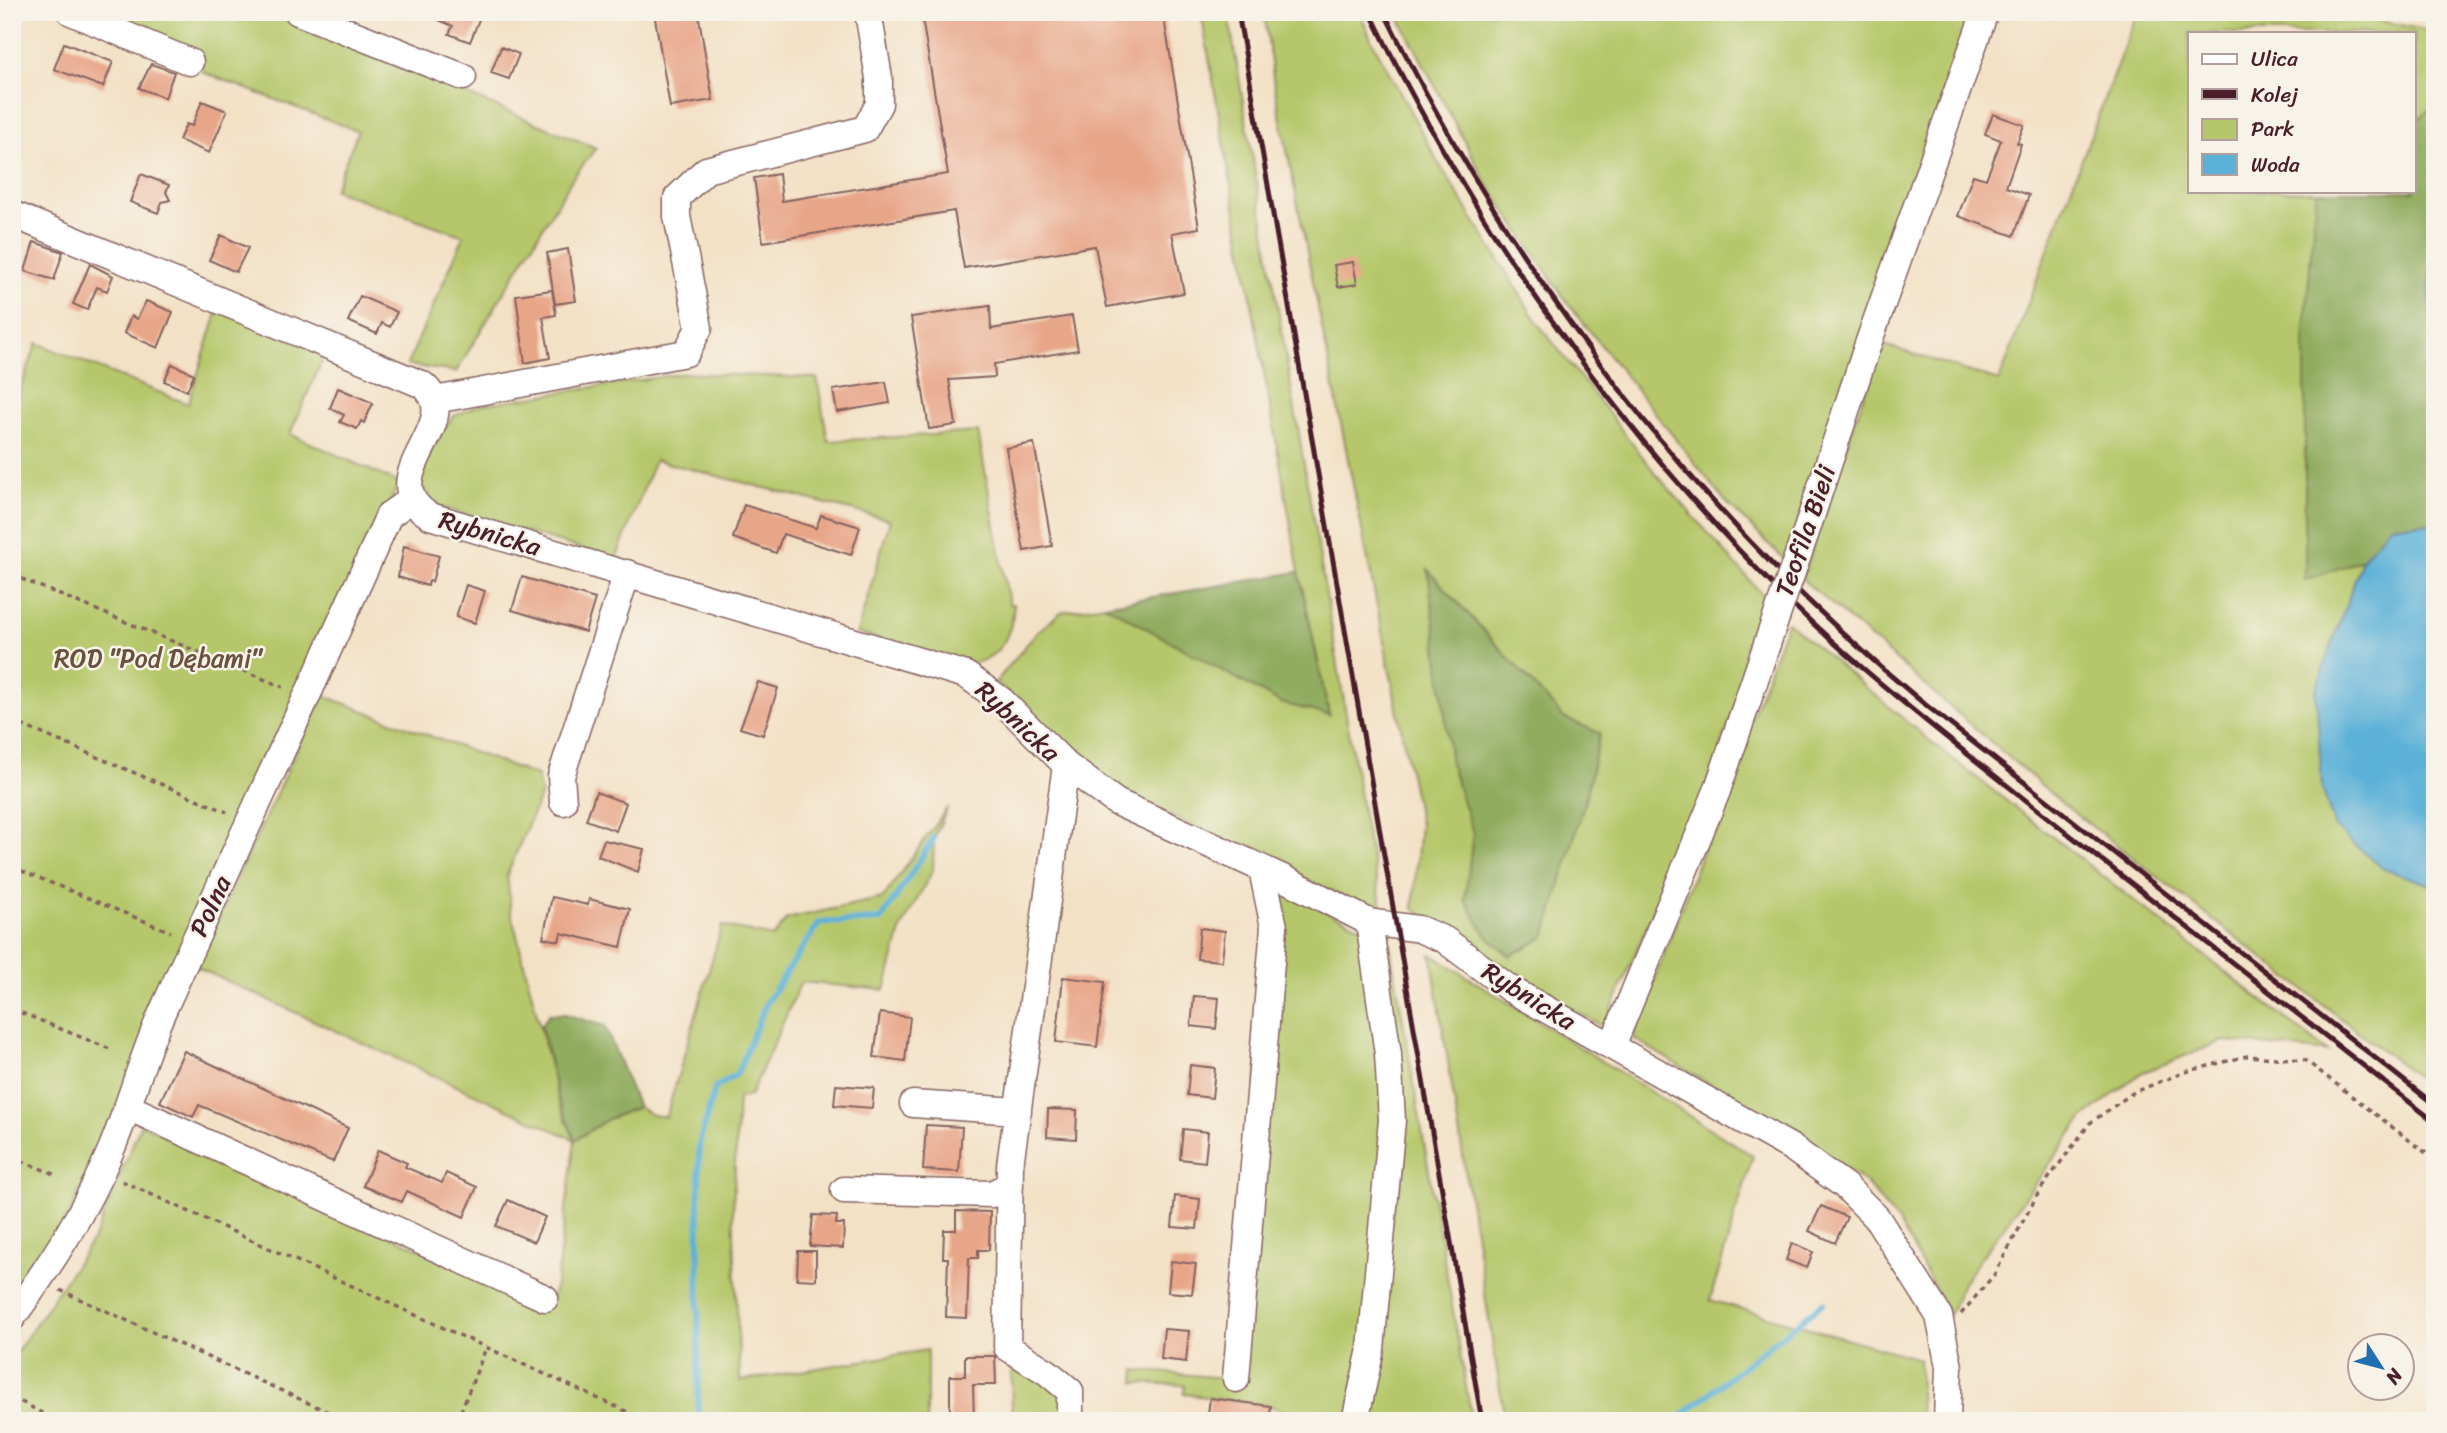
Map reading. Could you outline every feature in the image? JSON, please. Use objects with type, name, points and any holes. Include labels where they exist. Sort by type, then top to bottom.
[{"type":"street","points":[[71,12],[190,62]]},
{"type":"street","points":[[298,12],[463,77]]},
{"type":"street","points":[[12,214],[417,382],[428,388],[435,400],[686,353],[699,328],[677,216],[677,198],[706,170],[865,128],[879,104],[879,78],[868,12]]},
{"type":"street","name":"Teofila Bieli","points":[[1612,1046],[1717,791],[1867,347],[1985,12]]},
{"type":"street","name":"Rybnicka","points":[[435,400],[434,422],[409,477],[412,499],[422,511],[440,520],[966,675],[1001,700],[1066,765],[1125,807],[1262,869],[1369,922],[1433,933],[1510,989],[1792,1148],[1845,1186],[1877,1218],[1939,1316],[1949,1367],[1947,1421]]},
{"type":"street","name":"Polna","points":[[12,1318],[78,1222],[128,1107],[148,1043],[389,515],[412,499]]},
{"type":"street","points":[[563,802],[561,776],[627,573]]},
{"type":"street","points":[[1066,765],[1010,1185],[1007,1347],[1047,1372],[1070,1391],[1070,1421]]},
{"type":"street","points":[[1236,1379],[1274,927],[1262,869]]},
{"type":"street","points":[[1355,1421],[1371,1349],[1392,1139],[1388,1054],[1369,922]]},
{"type":"street","points":[[913,1104],[1018,1111]]},
{"type":"street","points":[[128,1107],[545,1298]]},
{"type":"street","points":[[844,1190],[992,1194],[1010,1185]]},
{"type":"path","points":[[12,575],[282,687]]},
{"type":"path","points":[[12,721],[229,813]]},
{"type":"path","points":[[12,867],[171,932]]},
{"type":"path","points":[[12,1009],[110,1049]]},
{"type":"path","points":[[1942,1327],[1966,1311],[1994,1275],[2040,1190],[2090,1123],[2134,1093],[2185,1072],[2247,1056],[2305,1060],[2435,1160]]},
{"type":"path","points":[[12,1157],[54,1174]]},
{"type":"path","points":[[101,1172],[643,1419]]},
{"type":"path","points":[[39,1280],[348,1421]]},
{"type":"path","points":[[457,1421],[486,1348]]},
{"type":"path","points":[[12,1397],[57,1421]]},
{"type":"green space","points":[[91,12],[268,12],[596,148],[572,179],[456,372],[407,365],[464,236],[334,190],[358,131],[202,72],[201,57]]},
{"type":"green space","points":[[1201,12],[1228,12],[1364,821],[1384,916],[1107,786],[996,682],[1035,634],[1061,612],[1105,605],[1281,703],[1329,714],[1299,572]]},
{"type":"green space","points":[[1264,12],[1360,12],[1371,39],[1438,162],[1537,322],[1657,475],[1769,602],[1715,766],[1604,1027],[1518,980],[1413,908],[1420,824],[1274,84]]},
{"type":"green space","points":[[1396,12],[1972,12],[1785,560],[1725,501],[1566,301],[1486,182]]},
{"type":"green space","points":[[2137,12],[2336,12],[2435,32],[2435,1091],[2062,803],[1802,579],[1881,344],[1999,381]]},
{"type":"green space","points":[[2435,99],[2435,257],[2429,293],[2435,328],[2435,523],[2390,525],[2362,560],[2305,580],[2305,329],[2316,192],[2416,192],[2416,121],[2434,106]]},
{"type":"green space","name":"ROD \"Pod Dębami\"","points":[[218,310],[325,354],[290,434],[399,483],[352,580],[67,1221],[12,1302],[12,413],[37,343],[188,404]]},
{"type":"green space","points":[[685,373],[817,378],[828,441],[978,432],[1009,604],[1014,604],[1011,625],[997,651],[989,657],[968,664],[857,633],[890,520],[655,460],[616,559],[423,502],[419,468],[439,434],[454,416],[479,405]]},
{"type":"green space","points":[[1428,570],[1564,718],[1600,733],[1587,794],[1545,937],[1510,956],[1486,935],[1465,900],[1473,833],[1451,766]]},
{"type":"green space","points":[[1299,572],[1329,715],[1281,703],[1105,605]]},
{"type":"green space","points":[[1787,622],[1936,746],[2328,1052],[2223,1041],[2141,1073],[2083,1118],[1964,1281],[1949,1315],[1900,1224],[1866,1183],[1827,1155],[1633,1038]]},
{"type":"green space","points":[[322,695],[537,776],[541,794],[507,875],[511,912],[559,1102],[575,1140],[196,967]]},
{"type":"green space","points":[[948,807],[934,838],[933,870],[902,927],[885,990],[801,982],[750,1096],[738,1098],[733,1210],[740,1381],[927,1350],[927,1421],[12,1421],[12,1359],[95,1236],[141,1124],[549,1307],[556,1284],[575,1140],[608,1119],[638,1107],[652,1115],[666,1117],[722,926],[773,937],[787,919],[883,898]]},
{"type":"green space","points":[[1271,885],[1389,940],[1472,1421],[1311,1421],[1271,1406],[1184,1394],[1185,1385],[1135,1383],[1136,1370],[1236,1379]]},
{"type":"green space","points":[[1431,954],[1753,1156],[1710,1300],[1919,1359],[1921,1421],[1505,1421]]},
{"type":"green space","points":[[549,1014],[565,1014],[605,1026],[638,1107],[608,1119],[575,1140],[559,1102],[541,1026]]},
{"type":"green space","points":[[1011,1355],[1072,1380],[1072,1421],[1012,1421]]},
{"type":"water","points":[[2435,241],[2435,328],[2429,293]]},
{"type":"water","points":[[2435,523],[2435,886],[2384,869],[2335,828],[2322,788],[2316,690],[2362,560],[2390,525]]},
{"type":"building","points":[[420,12],[482,12],[470,42],[449,34],[453,26]]},
{"type":"building","points":[[654,12],[698,12],[713,100],[670,107]]},
{"type":"building","points":[[921,12],[1163,12],[1199,228],[1172,233],[1184,293],[1107,307],[1095,246],[964,268],[954,211],[763,242],[754,178],[779,174],[782,201],[948,174]]},
{"type":"building","points":[[64,43],[113,62],[103,87],[54,69]]},
{"type":"building","points":[[501,47],[519,54],[509,79],[491,73]]},
{"type":"building","points":[[151,64],[174,72],[165,98],[139,88]]},
{"type":"building","points":[[202,101],[227,111],[209,153],[179,140],[186,124],[192,126]]},
{"type":"building","points":[[1993,114],[2024,125],[2017,143],[2021,144],[2006,187],[2029,195],[2014,236],[1958,216],[1973,175],[1986,179],[2001,140],[1985,134]]},
{"type":"building","points":[[141,174],[169,185],[166,192],[170,200],[162,202],[158,213],[130,202]]},
{"type":"building","points":[[221,235],[248,248],[236,272],[209,260]]},
{"type":"building","points":[[34,242],[63,252],[54,280],[25,271]]},
{"type":"building","points":[[568,249],[576,301],[555,304],[547,253]]},
{"type":"building","points":[[1353,262],[1357,284],[1338,287],[1334,265]]},
{"type":"building","points":[[90,264],[113,276],[107,291],[97,287],[87,310],[73,304]]},
{"type":"building","points":[[552,290],[556,315],[543,317],[550,358],[525,363],[516,295]]},
{"type":"building","points":[[360,296],[397,312],[390,327],[382,323],[377,334],[348,321]]},
{"type":"building","points":[[146,301],[173,312],[158,348],[124,333],[131,316],[137,319]]},
{"type":"building","points":[[990,306],[991,329],[1072,316],[1078,350],[994,364],[995,377],[949,380],[956,425],[929,429],[911,317]]},
{"type":"building","points":[[172,364],[194,374],[187,391],[164,381]]},
{"type":"building","points":[[886,382],[890,403],[837,412],[833,390]]},
{"type":"building","points":[[338,388],[373,403],[364,423],[361,421],[357,429],[340,422],[344,415],[330,408]]},
{"type":"building","points":[[1034,443],[1052,546],[1024,551],[1006,448]]},
{"type":"building","points":[[744,505],[816,528],[821,515],[860,527],[851,555],[783,534],[776,553],[733,538]]},
{"type":"building","points":[[404,546],[439,556],[432,582],[429,581],[428,586],[398,577]]},
{"type":"building","points":[[522,577],[595,599],[585,632],[512,610]]},
{"type":"building","points":[[466,585],[485,591],[475,623],[456,617]]},
{"type":"building","points":[[758,682],[778,688],[763,735],[740,728]]},
{"type":"building","points":[[596,792],[626,803],[616,831],[586,820]]},
{"type":"building","points":[[604,840],[644,849],[638,872],[598,856]]},
{"type":"building","points":[[552,897],[588,905],[589,899],[630,909],[621,947],[561,933],[559,941],[543,938]]},
{"type":"building","points":[[1200,928],[1225,931],[1222,961],[1197,959]]},
{"type":"building","points":[[1063,977],[1105,982],[1097,1047],[1056,1042]]},
{"type":"building","points":[[1194,996],[1219,998],[1216,1029],[1191,1026]]},
{"type":"building","points":[[880,1013],[910,1017],[905,1061],[874,1057]]},
{"type":"building","points":[[184,1051],[348,1128],[333,1162],[199,1105],[193,1117],[160,1102]]},
{"type":"building","points":[[1190,1065],[1215,1068],[1212,1098],[1187,1095]]},
{"type":"building","points":[[836,1085],[874,1088],[872,1108],[834,1105]]},
{"type":"building","points":[[1048,1109],[1077,1110],[1076,1139],[1047,1137]]},
{"type":"building","points":[[926,1125],[962,1127],[959,1172],[923,1170]]},
{"type":"building","points":[[1183,1129],[1208,1132],[1205,1162],[1180,1159]]},
{"type":"building","points":[[378,1150],[407,1163],[405,1167],[442,1183],[446,1173],[477,1187],[464,1217],[407,1191],[402,1202],[363,1186]]},
{"type":"building","points":[[1175,1196],[1200,1199],[1197,1229],[1172,1227]]},
{"type":"building","points":[[508,1200],[545,1217],[534,1242],[496,1226]]},
{"type":"building","points":[[1821,1206],[1847,1217],[1835,1243],[1809,1231]]},
{"type":"building","points":[[956,1211],[990,1212],[989,1250],[978,1250],[978,1258],[969,1258],[967,1318],[946,1317],[948,1258],[943,1258],[944,1230],[956,1230]]},
{"type":"building","points":[[813,1215],[837,1216],[836,1224],[844,1224],[843,1248],[810,1246]]},
{"type":"building","points":[[1792,1243],[1813,1252],[1807,1268],[1786,1260]]},
{"type":"building","points":[[798,1251],[816,1251],[816,1280],[797,1279]]},
{"type":"building","points":[[1171,1261],[1196,1264],[1192,1294],[1168,1292]]},
{"type":"building","points":[[1164,1329],[1189,1331],[1186,1362],[1161,1359]]},
{"type":"building","points":[[965,1356],[995,1356],[996,1385],[973,1385],[974,1421],[950,1421],[950,1376],[965,1376]]},
{"type":"building","points":[[1210,1398],[1271,1406],[1269,1421],[1207,1421]]},
{"type":"waterway","points":[[701,1421],[698,1410],[699,1144],[715,1088],[737,1074],[766,1003],[819,923],[881,920],[934,838]]},
{"type":"waterway","points":[[1675,1421],[1823,1303]]},
{"type":"railway","points":[[1238,12],[1482,1421]]},
{"type":"railway","points":[[1370,12],[1453,167],[1550,318],[1660,462],[1779,591],[1848,655],[1919,715],[2435,1122]]},
{"type":"railway","points":[[1384,12],[1435,109],[1491,204],[1552,297],[1617,386],[1686,471],[1760,552],[1839,629],[1922,702],[2435,1105]]}]
